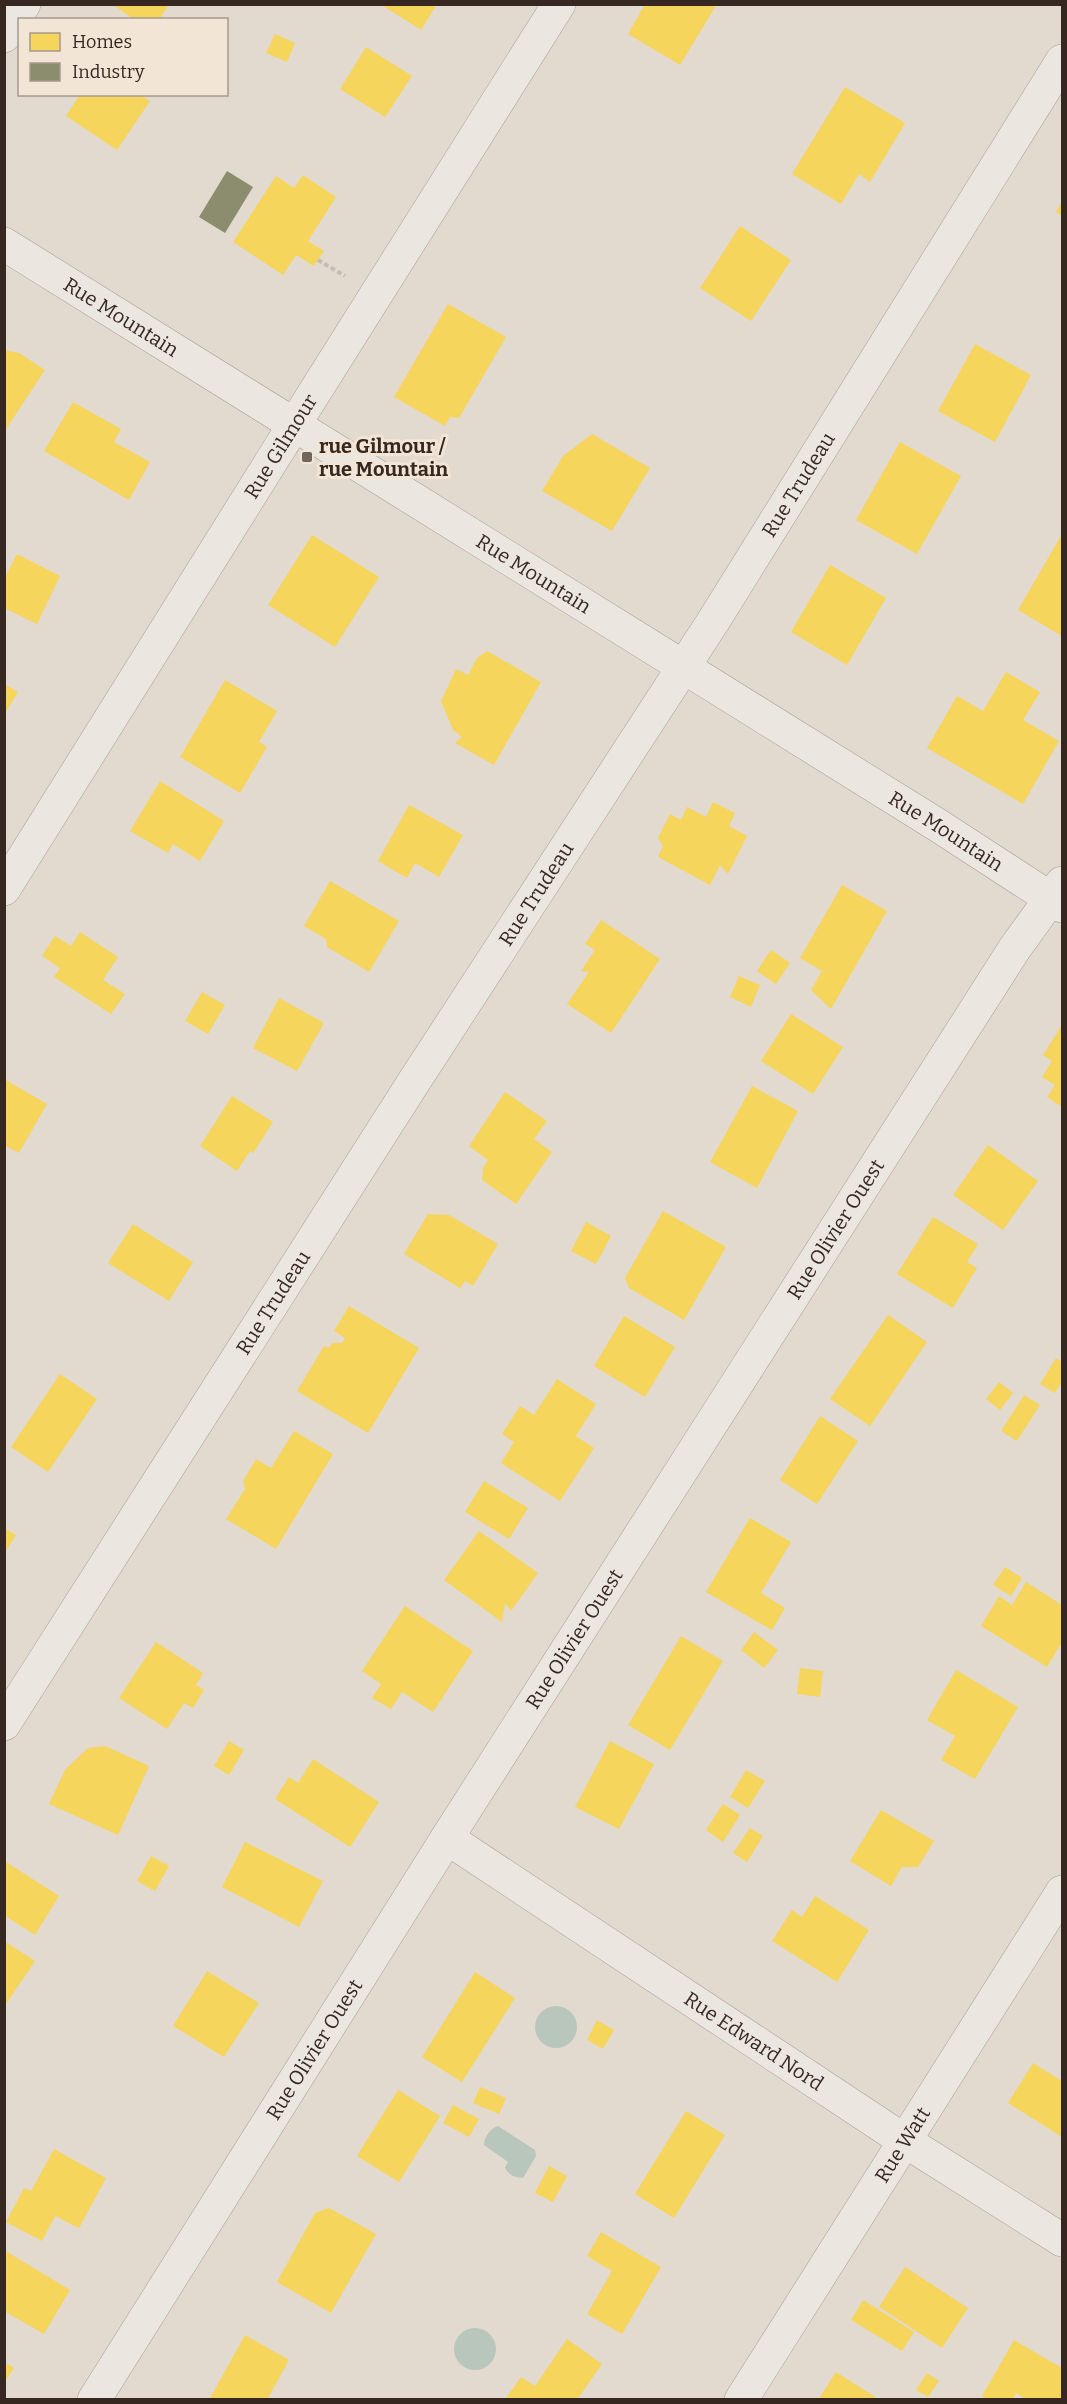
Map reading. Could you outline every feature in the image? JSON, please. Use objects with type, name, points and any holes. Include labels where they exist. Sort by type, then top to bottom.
[{"type":"street","points":[[4,36],[24,4]]},
{"type":"street","name":"Rue Gilmour","points":[[4,889],[294,424],[560,4]]},
{"type":"street","name":"Rue Trudeau","points":[[4,1724],[415,1080],[684,667],[1062,61]]},
{"type":"street","name":"Rue Mountain","points":[[4,244],[939,826],[1059,896]]},
{"type":"street","name":"Rue Olivier Ouest","points":[[94,2400],[447,1838],[1015,948],[1059,896]]},
{"type":"street","name":"Rue Edward Nord","points":[[447,1838],[905,2141],[1062,2240]]},
{"type":"street","name":"Rue Watt","points":[[741,2400],[1062,1892]]},
{"type":"shaded area","points":[[556,2006],[571,2012],[577,2027],[571,2042],[556,2048],[541,2042],[535,2027],[541,2012]]},
{"type":"shaded area","points":[[498,2126],[535,2150],[536,2156],[523,2178],[510,2174],[505,2168],[508,2162],[484,2145],[488,2133]]},
{"type":"shaded area","points":[[475,2328],[490,2334],[496,2349],[490,2364],[475,2370],[460,2364],[454,2349],[460,2334]]},
{"type":"building: Homes","points":[[112,4],[169,4],[160,18],[132,18]]},
{"type":"building: Homes","points":[[380,4],[437,4],[421,30]]},
{"type":"building: Homes","points":[[645,4],[717,4],[680,65],[628,34]]},
{"type":"building: Homes","points":[[275,34],[295,43],[287,62],[266,53]]},
{"type":"building: Homes","points":[[366,47],[412,76],[385,117],[340,89]]},
{"type":"building: Homes","points":[[845,87],[905,123],[870,182],[859,174],[841,204],[792,174]]},
{"type":"building: Homes","points":[[79,96],[143,96],[150,101],[117,150],[66,116]]},
{"type":"building: Homes","points":[[303,175],[336,197],[308,241],[324,251],[314,266],[296,255],[283,275],[233,242],[276,176],[294,188]]},
{"type":"building: Homes","points":[[1062,201],[1062,216],[1056,212]]},
{"type":"building: Homes","points":[[740,226],[791,260],[751,321],[700,288]]},
{"type":"building: Homes","points":[[448,304],[506,337],[459,418],[450,417],[445,426],[394,397]]},
{"type":"building: Homes","points":[[975,344],[1031,375],[995,442],[938,411]]},
{"type":"building: Homes","points":[[4,350],[19,353],[45,370],[4,432]]},
{"type":"building: Homes","points":[[73,402],[121,429],[114,442],[150,462],[129,500],[44,451]]},
{"type":"building: Homes","points":[[592,434],[650,468],[612,531],[542,491],[563,456]]},
{"type":"building: Homes","points":[[900,442],[961,476],[917,554],[856,520]]},
{"type":"building: Homes","points":[[1062,534],[1062,636],[1018,610]]},
{"type":"building: Homes","points":[[312,535],[379,577],[335,647],[268,605]]},
{"type":"building: Homes","points":[[17,554],[60,576],[37,624],[4,608],[4,579]]},
{"type":"building: Homes","points":[[830,565],[886,598],[847,665],[791,632]]},
{"type":"building: Homes","points":[[487,651],[541,682],[494,765],[455,743],[462,737],[453,730],[441,701],[456,669],[468,675],[477,658]]},
{"type":"building: Homes","points":[[1006,672],[1040,692],[1023,720],[1059,741],[1023,804],[927,748],[957,696],[983,711]]},
{"type":"building: Homes","points":[[225,680],[277,711],[259,742],[267,747],[240,793],[180,757]]},
{"type":"building: Homes","points":[[4,684],[18,692],[4,715]]},
{"type":"building: Homes","points":[[160,781],[224,821],[200,861],[173,844],[168,853],[130,831]]},
{"type":"building: Homes","points":[[713,802],[735,813],[729,826],[747,836],[728,874],[720,865],[710,885],[658,857],[663,846],[658,838],[670,814],[681,820],[687,807],[706,817]]},
{"type":"building: Homes","points":[[409,805],[463,835],[439,877],[415,863],[407,878],[378,861]]},
{"type":"building: Homes","points":[[330,881],[399,921],[369,972],[327,947],[326,939],[304,926]]},
{"type":"building: Homes","points":[[842,885],[887,911],[831,1009],[811,990],[822,971],[800,958]]},
{"type":"building: Homes","points":[[601,920],[660,959],[611,1033],[567,1004],[589,972],[581,971],[595,950],[585,944]]},
{"type":"building: Homes","points":[[80,932],[118,957],[103,980],[125,994],[111,1014],[54,977],[60,968],[42,956],[55,936],[71,946]]},
{"type":"building: Homes","points":[[771,950],[790,963],[776,984],[757,971]]},
{"type":"building: Homes","points":[[739,976],[760,985],[751,1007],[730,997]]},
{"type":"building: Homes","points":[[202,992],[225,1005],[208,1034],[185,1021]]},
{"type":"building: Homes","points":[[279,998],[324,1023],[297,1071],[253,1048]]},
{"type":"building: Homes","points":[[791,1014],[843,1047],[813,1094],[761,1061]]},
{"type":"building: Homes","points":[[1062,1025],[1062,1107],[1047,1097],[1055,1085],[1042,1077],[1052,1061],[1043,1055]]},
{"type":"building: Homes","points":[[4,1079],[47,1104],[19,1153],[4,1145]]},
{"type":"building: Homes","points":[[752,1086],[798,1111],[757,1188],[710,1162]]},
{"type":"building: Homes","points":[[505,1092],[547,1121],[534,1139],[552,1152],[516,1204],[482,1180],[483,1168],[488,1160],[469,1146]]},
{"type":"building: Homes","points":[[232,1096],[273,1122],[253,1153],[250,1151],[237,1171],[200,1146]]},
{"type":"building: Homes","points":[[988,1145],[1038,1181],[1003,1230],[953,1195]]},
{"type":"building: Homes","points":[[663,1211],[726,1247],[684,1320],[629,1288],[625,1278]]},
{"type":"building: Homes","points":[[428,1214],[449,1215],[498,1244],[473,1286],[465,1281],[460,1288],[404,1254]]},
{"type":"building: Homes","points":[[933,1217],[978,1244],[967,1262],[977,1268],[953,1308],[897,1274]]},
{"type":"building: Homes","points":[[586,1222],[611,1236],[596,1264],[571,1251]]},
{"type":"building: Homes","points":[[133,1224],[193,1262],[169,1301],[108,1263]]},
{"type":"building: Homes","points":[[349,1306],[419,1348],[368,1433],[297,1391],[324,1346],[329,1348],[332,1343],[342,1343],[345,1338],[334,1331]]},
{"type":"building: Homes","points":[[888,1315],[927,1342],[870,1426],[830,1399]]},
{"type":"building: Homes","points":[[624,1316],[675,1347],[645,1397],[594,1366]]},
{"type":"building: Homes","points":[[1056,1358],[1062,1362],[1062,1382],[1055,1393],[1040,1384]]},
{"type":"building: Homes","points":[[60,1374],[97,1399],[48,1472],[11,1447]]},
{"type":"building: Homes","points":[[557,1379],[596,1404],[576,1436],[594,1448],[560,1501],[501,1463],[514,1442],[502,1434],[520,1406],[534,1415]]},
{"type":"building: Homes","points":[[999,1382],[1013,1393],[1000,1410],[986,1399]]},
{"type":"building: Homes","points":[[1024,1395],[1040,1405],[1017,1441],[1001,1431]]},
{"type":"building: Homes","points":[[820,1416],[858,1441],[817,1504],[780,1480]]},
{"type":"building: Homes","points":[[294,1431],[333,1454],[276,1549],[226,1519],[245,1489],[243,1481],[256,1459],[271,1468]]},
{"type":"building: Homes","points":[[484,1481],[528,1508],[509,1539],[465,1512]]},
{"type":"building: Homes","points":[[750,1518],[791,1542],[761,1593],[785,1608],[772,1630],[706,1592]]},
{"type":"building: Homes","points":[[4,1528],[16,1535],[4,1554]]},
{"type":"building: Homes","points":[[479,1531],[538,1573],[511,1611],[505,1603],[502,1622],[444,1580]]},
{"type":"building: Homes","points":[[1005,1567],[1022,1578],[1011,1596],[993,1585]]},
{"type":"building: Homes","points":[[1026,1582],[1062,1605],[1062,1642],[1047,1667],[981,1626],[999,1596],[1012,1605]]},
{"type":"building: Homes","points":[[405,1606],[473,1651],[433,1712],[402,1692],[391,1709],[372,1698],[381,1684],[362,1671]]},
{"type":"building: Homes","points":[[754,1632],[778,1650],[764,1668],[741,1650]]},
{"type":"building: Homes","points":[[681,1636],[723,1661],[670,1750],[628,1725]]},
{"type":"building: Homes","points":[[156,1642],[203,1673],[196,1685],[204,1690],[193,1708],[184,1703],[167,1729],[119,1698]]},
{"type":"building: Homes","points":[[800,1668],[823,1671],[820,1697],[797,1694]]},
{"type":"building: Homes","points":[[956,1670],[1018,1707],[975,1779],[941,1760],[955,1736],[927,1720]]},
{"type":"building: Homes","points":[[229,1741],[244,1750],[229,1775],[214,1766]]},
{"type":"building: Homes","points":[[610,1741],[654,1764],[619,1829],[575,1807]]},
{"type":"building: Homes","points":[[105,1746],[149,1766],[118,1835],[49,1804],[65,1770],[88,1748]]},
{"type":"building: Homes","points":[[313,1759],[379,1802],[350,1847],[275,1799],[289,1777],[298,1783]]},
{"type":"building: Homes","points":[[746,1770],[765,1781],[748,1808],[730,1797]]},
{"type":"building: Homes","points":[[723,1804],[740,1815],[723,1842],[706,1830]]},
{"type":"building: Homes","points":[[881,1810],[934,1841],[918,1867],[902,1867],[891,1886],[850,1861]]},
{"type":"building: Homes","points":[[750,1828],[763,1836],[747,1862],[733,1853]]},
{"type":"building: Homes","points":[[245,1842],[323,1881],[299,1927],[222,1887]]},
{"type":"building: Homes","points":[[151,1856],[169,1866],[155,1891],[137,1881]]},
{"type":"building: Homes","points":[[6,1862],[59,1896],[35,1935],[4,1915]]},
{"type":"building: Homes","points":[[815,1896],[869,1930],[837,1982],[772,1941],[792,1910],[802,1917]]},
{"type":"building: Homes","points":[[4,1941],[35,1961],[6,2004],[4,2003]]},
{"type":"building: Homes","points":[[207,1971],[259,2003],[224,2057],[173,2026]]},
{"type":"building: Homes","points":[[475,1972],[515,1998],[462,2082],[422,2057]]},
{"type":"building: Homes","points":[[597,2020],[614,2030],[603,2049],[587,2040]]},
{"type":"building: Homes","points":[[1033,2063],[1062,2081],[1062,2137],[1008,2103]]},
{"type":"building: Homes","points":[[480,2087],[506,2098],[499,2114],[473,2103]]},
{"type":"building: Homes","points":[[398,2090],[440,2116],[399,2182],[357,2156]]},
{"type":"building: Homes","points":[[453,2105],[479,2119],[469,2137],[443,2123]]},
{"type":"building: Homes","points":[[686,2111],[725,2135],[674,2218],[635,2194]]},
{"type":"building: Homes","points":[[54,2149],[106,2178],[79,2228],[55,2216],[42,2241],[6,2222],[24,2188],[31,2191]]},
{"type":"building: Homes","points":[[549,2166],[567,2176],[553,2202],[535,2193]]},
{"type":"building: Homes","points":[[329,2208],[376,2234],[331,2313],[277,2282],[315,2213]]},
{"type":"building: Homes","points":[[601,2232],[661,2267],[622,2334],[587,2314],[612,2271],[587,2256]]},
{"type":"building: Homes","points":[[4,2250],[70,2290],[44,2334],[4,2311]]},
{"type":"building: Homes","points":[[905,2267],[968,2308],[942,2348],[879,2307]]},
{"type":"building: Homes","points":[[863,2300],[914,2332],[902,2351],[851,2320]]},
{"type":"building: Homes","points":[[245,2335],[289,2360],[267,2400],[209,2400]]},
{"type":"building: Homes","points":[[567,2339],[602,2364],[577,2400],[506,2398],[521,2377],[535,2386]]},
{"type":"building: Homes","points":[[1014,2340],[1062,2368],[1062,2400],[1027,2400],[1016,2393],[1012,2400],[988,2400],[982,2396]]},
{"type":"building: Homes","points":[[4,2362],[14,2368],[4,2383]]},
{"type":"building: Homes","points":[[836,2372],[880,2400],[818,2400]]},
{"type":"building: Homes","points":[[927,2373],[939,2381],[928,2397],[916,2390]]},
{"type":"building: Industry","points":[[227,171],[253,187],[225,233],[199,217]]},
{"type":"place","name":"rue Gilmour / rue Mountain","points":[[307,457]]}]
